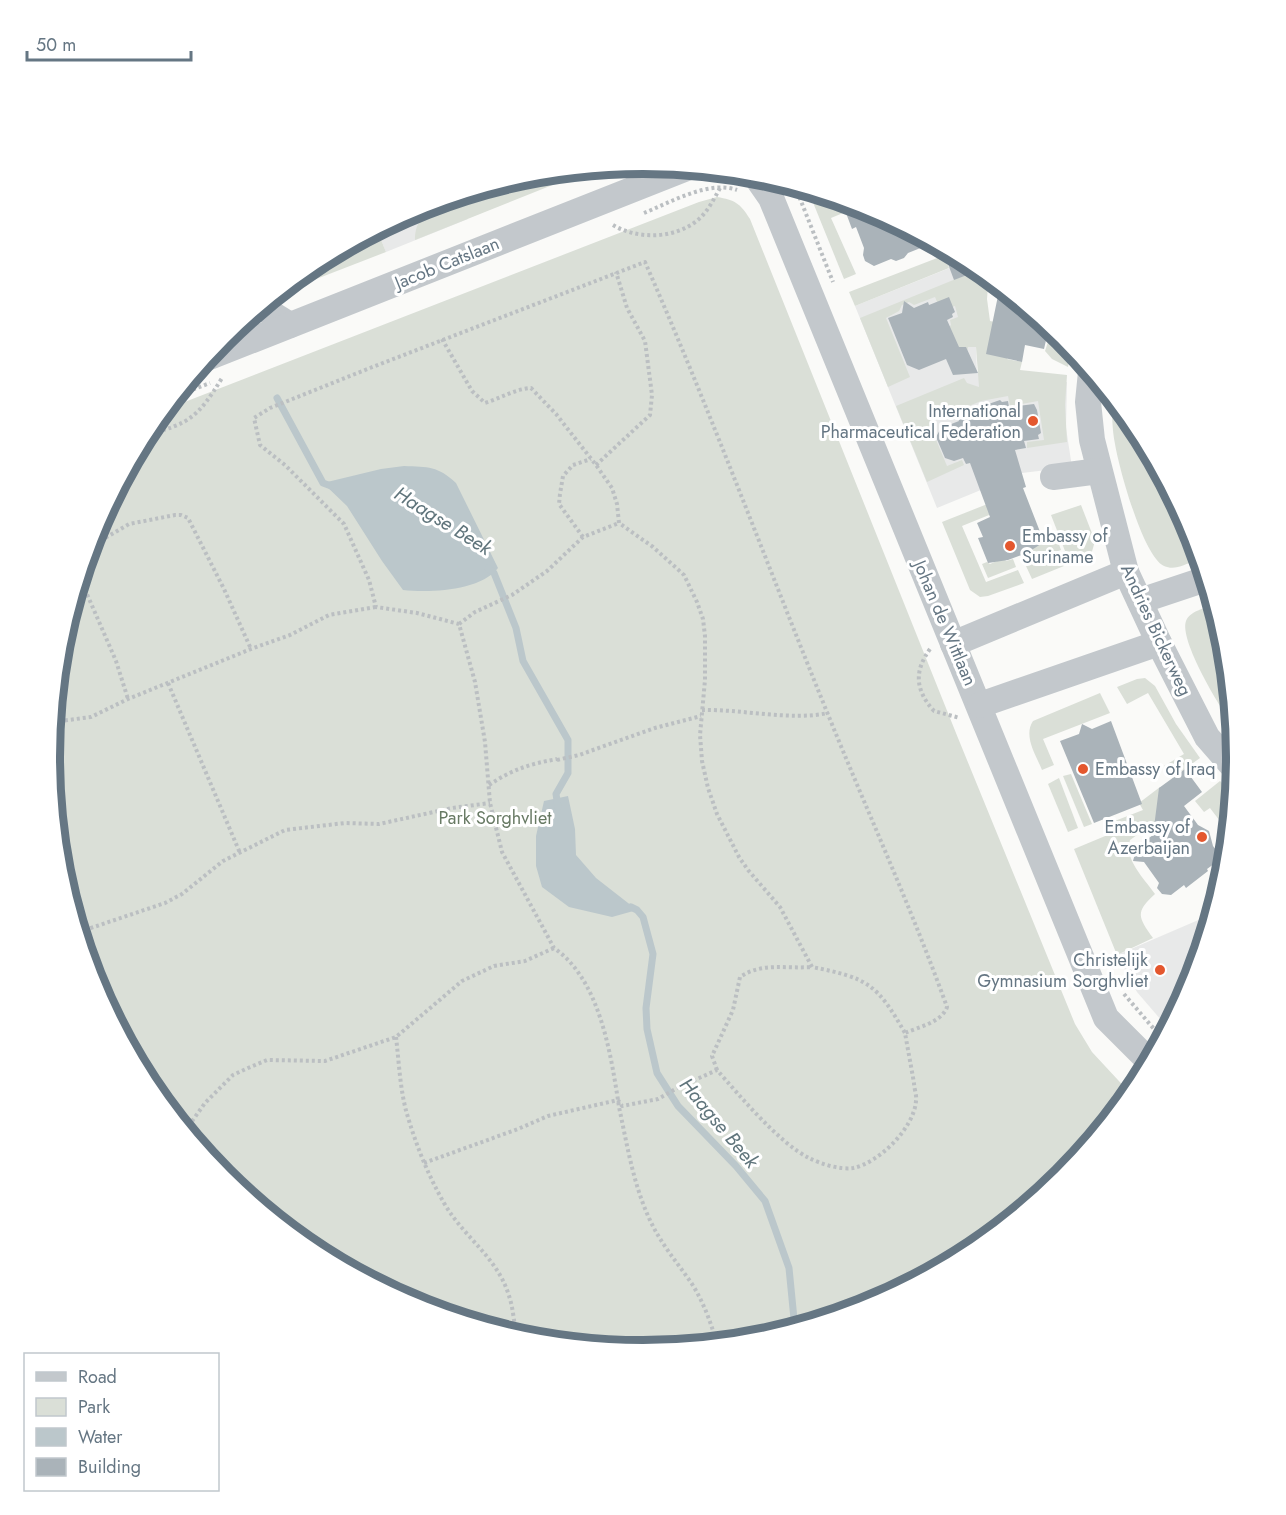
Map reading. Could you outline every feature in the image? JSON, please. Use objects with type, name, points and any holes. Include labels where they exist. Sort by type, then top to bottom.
[{"type":"street","name":"Jacob Catslaan","points":[[215,368],[290,324],[668,175]]},
{"type":"street","name":"Johan de Wittlaan","points":[[764,187],[771,198],[943,645],[972,712],[1106,1018],[1144,1056]]},
{"type":"street","points":[[268,311],[290,324]]},
{"type":"street","name":"Andries Bickerweg","points":[[1090,384],[1088,402],[1092,440],[1126,572],[1207,737],[1226,759]]},
{"type":"street","points":[[1053,477],[1099,471]]},
{"type":"street","points":[[943,645],[1126,572]]},
{"type":"street","points":[[1140,602],[1199,582]]},
{"type":"street","points":[[972,712],[1159,643]]},
{"type":"path","points":[[613,225],[639,235],[658,235],[681,230],[700,218],[710,206],[720,187]]},
{"type":"path","points":[[376,607],[369,580],[344,524],[285,465],[260,446],[254,418],[286,401],[645,262],[687,356],[947,1007],[945,1014],[905,1033]]},
{"type":"path","points":[[596,465],[650,415],[652,395],[645,341],[627,308],[616,272]]},
{"type":"path","points":[[442,339],[472,391],[485,403],[508,396],[519,388],[531,388],[556,414],[612,488],[619,523],[653,547],[684,575],[703,619],[705,680],[701,716],[702,761],[717,813],[748,870],[788,918],[812,967]]},
{"type":"path","points":[[215,368],[230,375]]},
{"type":"path","points":[[200,378],[215,368]]},
{"type":"path","points":[[161,430],[188,421],[210,400],[215,368]]},
{"type":"path","points":[[583,537],[559,504],[560,494],[563,476],[573,465],[591,459]]},
{"type":"path","points":[[102,540],[129,524],[175,515],[188,518],[224,588],[251,649]]},
{"type":"path","points":[[459,624],[475,612],[512,595],[547,571],[583,537],[619,523]]},
{"type":"path","points":[[85,590],[116,662],[128,699]]},
{"type":"path","points":[[61,721],[91,717],[128,699],[290,635],[329,615],[376,607],[417,613],[459,624]]},
{"type":"path","points":[[459,624],[474,682],[485,742],[490,803],[502,852],[554,948],[567,957],[594,1002],[610,1053],[638,1190],[649,1220],[666,1250],[693,1286],[708,1314],[713,1336]]},
{"type":"path","points":[[943,645],[921,662],[918,671],[920,687],[933,711],[949,717],[972,712]]},
{"type":"path","points":[[168,683],[240,853]]},
{"type":"path","points":[[702,710],[724,709],[813,716],[828,713]]},
{"type":"path","points":[[489,786],[507,773],[527,764],[579,756],[655,728],[701,716]]},
{"type":"path","points":[[86,930],[165,903],[182,894],[223,861],[285,830],[345,823],[380,824],[452,808],[490,803]]},
{"type":"path","points":[[190,1124],[205,1103],[233,1075],[267,1060],[325,1061],[396,1037],[462,981],[494,966],[525,961],[554,948]]},
{"type":"path","points":[[763,967],[812,967],[848,975],[875,989],[887,1002],[905,1033],[916,1101],[908,1124],[884,1152],[853,1168],[834,1167],[809,1158],[789,1144],[717,1070],[712,1056],[733,1010],[740,978],[749,971],[763,967]]},
{"type":"path","points":[[396,1037],[406,1113],[424,1163],[446,1206],[489,1257],[505,1282],[512,1304],[515,1326]]},
{"type":"path","points":[[618,1100],[622,1106],[658,1099],[717,1070]]},
{"type":"path","points":[[424,1163],[548,1116],[618,1100]]},
{"type":"shaded area","points":[[461,203],[468,219],[386,252],[380,238]]},
{"type":"shaded area","points":[[955,266],[973,278],[977,373],[1067,382],[1066,428],[1072,467],[1022,473],[937,508],[855,306]]},
{"type":"shaded area","name":"Christelijk Gymnasium Sorghvliet","points":[[1203,918],[1182,981],[1162,1022],[1137,992],[1117,955]]},
{"type":"green space","points":[[568,179],[415,240],[419,222],[423,218],[456,205],[492,194]]},
{"type":"green space","name":"Park Sorghvliet","points":[[717,197],[728,199],[743,209],[750,219],[1075,1024],[1092,1052],[1124,1087],[1106,1112],[1055,1170],[998,1220],[934,1262],[866,1296],[794,1321],[719,1336],[643,1340],[567,1336],[492,1321],[456,1310],[385,1280],[351,1262],[288,1220],[259,1196],[231,1170],[180,1112],[138,1049],[120,1015],[104,981],[80,908],[71,871],[61,796],[61,719],[65,681],[80,607],[104,534],[138,466],[179,404],[699,202]]},
{"type":"green space","points":[[812,199],[847,211],[831,218],[856,274],[844,279]]},
{"type":"green space","points":[[380,238],[386,252],[306,283],[319,273]]},
{"type":"green space","points":[[941,257],[947,260],[949,268],[855,306],[849,292]]},
{"type":"green space","points":[[968,274],[988,288],[990,321],[1005,324],[1009,348],[1007,359],[1022,362],[1020,370],[1067,375],[1065,405],[1067,442],[1027,448],[1027,442],[1044,440],[1038,401],[1010,406],[1008,396],[981,401],[929,423],[947,466],[962,460],[964,465],[927,482],[896,406],[964,378],[967,383],[979,387],[976,347],[968,347],[967,353],[958,357],[948,328],[951,325],[950,320],[958,317],[955,306],[941,311],[935,297],[914,305],[909,302],[902,305],[899,311],[886,318],[910,377],[888,387],[860,318]]},
{"type":"green space","points":[[1049,339],[1069,360],[1068,367],[1052,359],[1045,351]]},
{"type":"green space","points":[[1112,412],[1148,466],[1182,534],[1192,562],[1172,568],[1164,566],[1156,559],[1148,546],[1127,491],[1117,456]]},
{"type":"green space","points":[[995,501],[999,511],[962,526],[986,582],[1018,570],[1024,583],[980,597],[970,590],[942,522]]},
{"type":"green space","points":[[1081,505],[1095,541],[1091,555],[1032,579],[1026,566],[1065,551],[1051,515]]},
{"type":"green space","points":[[1055,533],[1061,550],[1025,563],[1022,555],[1029,551],[1028,549],[1042,543],[1042,538]]},
{"type":"green space","points":[[1004,558],[1006,561],[1013,559],[1016,567],[988,578],[982,564],[987,562],[990,564]]},
{"type":"green space","points":[[1206,607],[1215,644],[1224,712],[1194,658],[1185,630],[1186,621],[1198,610]]},
{"type":"green space","points":[[1145,678],[1155,686],[1176,724],[1200,758],[1172,778],[1164,766],[1184,754],[1148,693],[1127,704],[1117,687]]},
{"type":"green space","points":[[1100,693],[1110,713],[1043,739],[1054,765],[1042,770],[1030,739],[1030,727],[1033,721]]},
{"type":"green space","points":[[1071,774],[1092,824],[1084,827],[1063,776]]},
{"type":"green space","points":[[1059,778],[1078,828],[1068,832],[1048,784]]},
{"type":"green space","points":[[1220,781],[1225,786],[1222,824],[1210,808],[1204,812],[1195,801]]},
{"type":"green space","points":[[1160,787],[1176,807],[1130,840],[1129,847],[1132,862],[1155,894],[1144,906],[1141,915],[1144,925],[1153,938],[1117,955],[1074,849],[1110,834],[1107,824],[1143,810],[1139,803]]},
{"type":"water","points":[[404,466],[438,470],[456,483],[498,568],[490,576],[479,582],[454,589],[403,590],[347,506],[323,483]]},
{"type":"water","points":[[568,796],[575,829],[576,855],[596,878],[637,910],[612,917],[569,907],[542,887],[536,866],[536,836],[544,801]]},
{"type":"building","points":[[846,213],[866,219],[923,247],[908,253],[904,258],[896,261],[891,259],[874,266],[865,261],[864,248],[856,227],[852,229]]},
{"type":"building","points":[[947,260],[969,274],[954,280]]},
{"type":"building","points":[[998,295],[1047,337],[1044,349],[1025,345],[1022,362],[986,354]]},
{"type":"building","points":[[949,297],[955,312],[952,314],[953,317],[947,320],[959,347],[966,347],[978,373],[953,375],[946,359],[919,370],[907,365],[888,318],[902,313],[904,301],[914,308]]},
{"type":"building","points":[[1000,400],[1008,401],[1009,407],[1034,404],[1037,410],[1041,433],[1038,435],[1039,439],[1024,441],[1026,448],[1015,450],[1026,487],[1023,488],[1044,542],[1027,553],[1008,560],[988,563],[978,538],[983,537],[977,523],[990,517],[970,463],[966,464],[963,458],[954,461],[945,458],[936,437],[941,428],[959,421],[957,415]]},
{"type":"building","points":[[1111,721],[1142,804],[1094,823],[1060,741],[1079,734],[1082,724],[1092,729]]},
{"type":"building","points":[[1185,769],[1202,792],[1184,806],[1198,825],[1209,831],[1213,846],[1218,853],[1216,862],[1207,869],[1208,871],[1186,888],[1184,885],[1171,895],[1162,894],[1157,888],[1159,883],[1144,862],[1133,861],[1137,847],[1153,835],[1159,788]]},
{"type":"waterway","name":"Haagse Beek","points":[[277,398],[323,483],[331,486]]},
{"type":"waterway","name":"Haagse Beek","points":[[488,568],[494,573],[516,628],[523,661],[568,740],[568,773],[556,794],[558,807]]},
{"type":"waterway","name":"Haagse Beek","points":[[631,907],[643,917],[653,954],[646,1008],[647,1029],[657,1073],[678,1106],[736,1166],[765,1201],[789,1268],[794,1321]]},
{"type":"place","name":"International Pharmaceutical Federation","points":[[1033,421]]},
{"type":"place","name":"Embassy of Suriname","points":[[1010,546]]},
{"type":"place","name":"Embassy of Iraq","points":[[1083,769]]},
{"type":"place","name":"Embassy of Azerbaijan","points":[[1202,837]]},
{"type":"place","name":"Christelijk Gymnasium Sorghvliet","points":[[1160,970]]}]
